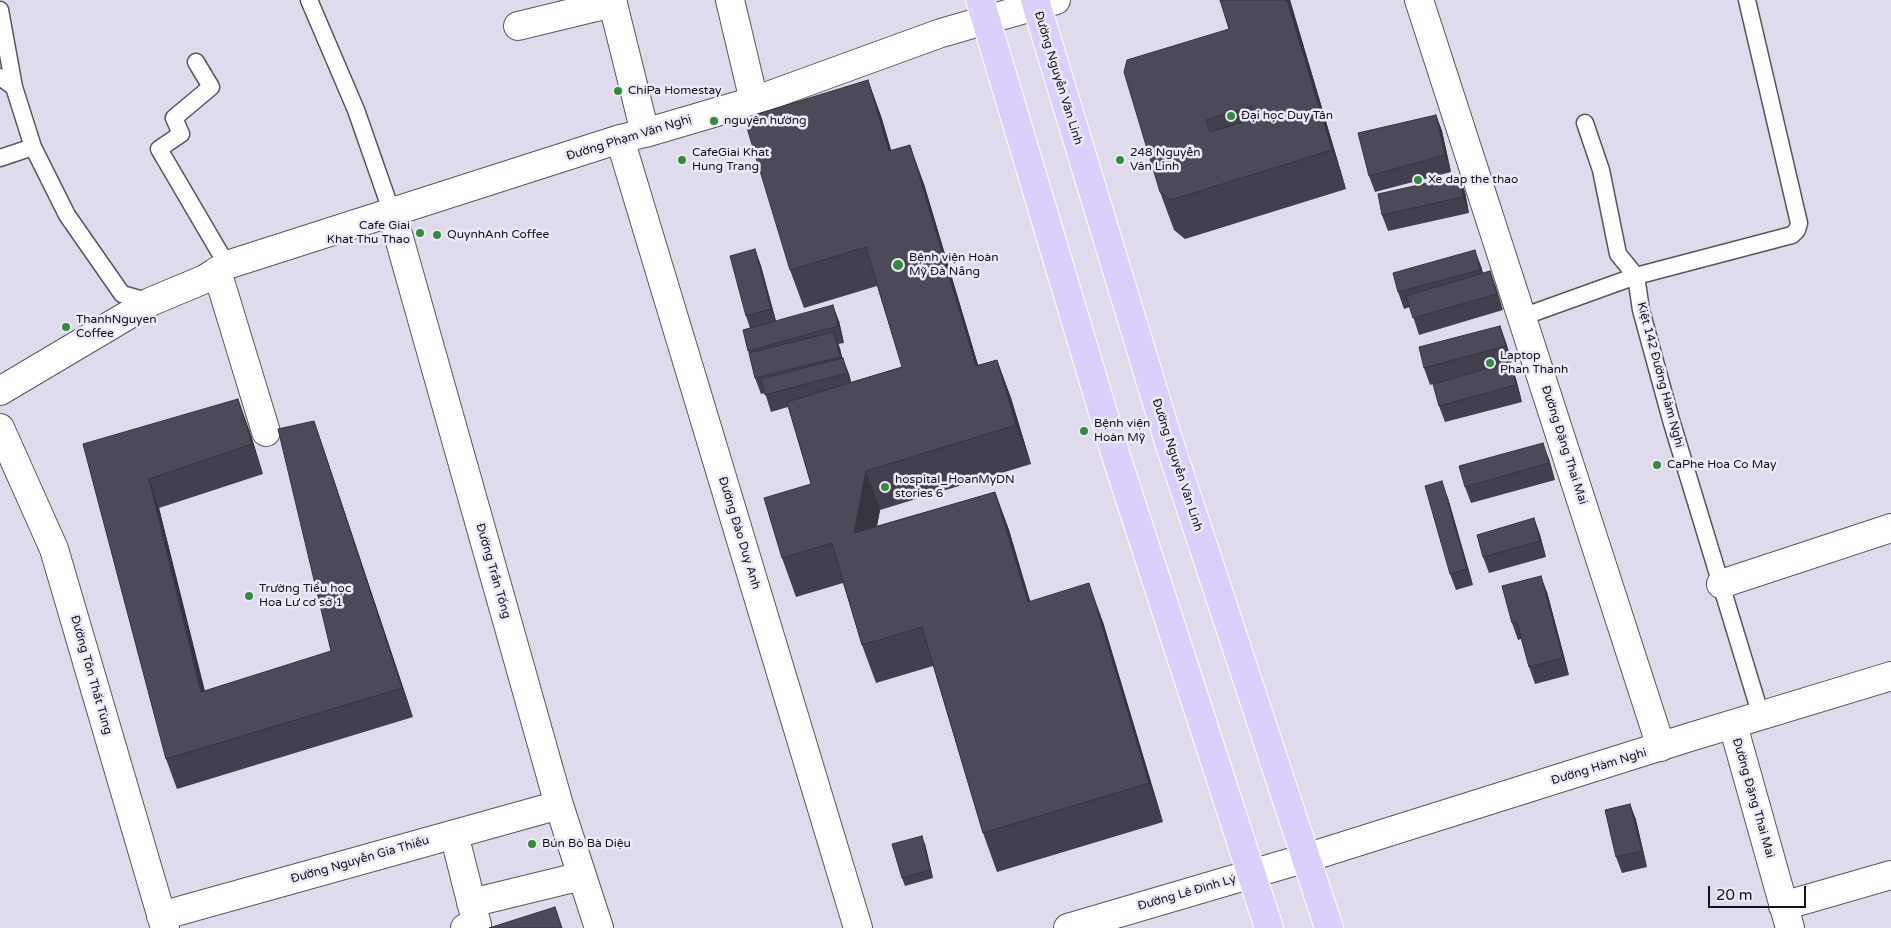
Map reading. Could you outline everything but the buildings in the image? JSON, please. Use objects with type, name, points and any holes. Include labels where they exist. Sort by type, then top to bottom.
[{"type":"main road","name":"Đường Nguyễn Văn Linh","points":[[1042,2],[1168,439],[1329,928]]},
{"type":"main road","points":[[982,10],[1116,456],[1269,928]]},
{"type":"street","points":[[730,0],[754,101]]},
{"type":"street","name":"Đường Đặng Thai Mai","points":[[1419,0],[1661,747]]},
{"type":"street","points":[[531,15],[613,2]]},
{"type":"street","name":"Đường Đào Duy Anh","points":[[613,2],[633,136],[858,928]]},
{"type":"street","name":"Đường Phạm Văn Nghị","points":[[0,391],[150,302],[205,279],[222,268],[633,136],[754,101],[941,33],[982,10],[1042,2]]},
{"type":"street","name":"Đường Trần Tống","points":[[392,212],[559,805],[599,928]]},
{"type":"street","points":[[222,268],[266,432]]},
{"type":"street","name":"Đường Tôn Thất Tùng","points":[[0,428],[54,549],[163,922]]},
{"type":"street","points":[[1721,584],[1891,528]]},
{"type":"street","name":"Đường Hàm Nghi","points":[[1306,858],[1891,676]]},
{"type":"street","name":"Đường Đặng Thai Mai","points":[[1733,725],[1787,917]]},
{"type":"street","name":"Đường Nguyễn Gia Thiều","points":[[163,922],[454,834],[559,805]]},
{"type":"street","points":[[454,834],[468,916],[582,876]]},
{"type":"street","name":"Đường Lê Đình Lý","points":[[1068,928],[1306,858]]},
{"type":"street","points":[[1787,917],[1891,875]]},
{"type":"lane","points":[[309,0],[356,110],[392,212]]},
{"type":"lane","points":[[1522,317],[1636,276],[1792,235],[1797,230],[1799,223],[1748,0]]},
{"type":"lane","points":[[0,10],[14,87],[33,147],[67,215],[122,294],[150,302]]},
{"type":"lane","points":[[196,62],[211,87],[174,118],[181,134],[159,149],[222,268]]},
{"type":"lane","points":[[0,77],[14,87]]},
{"type":"lane","points":[[1585,123],[1601,170],[1618,254],[1636,276]]},
{"type":"lane","points":[[0,158],[33,147]]},
{"type":"lane","name":"Kiệt 142 Đường Hàm Nghi","points":[[1636,276],[1641,310],[1666,402],[1761,716]]},
{"type":"place","name":"ChiPa Homestay","points":[[618,91]]},
{"type":"place","name":"Đại học Duy Tân","points":[[1231,116]]},
{"type":"place","name":"nguyên hường","points":[[714,121]]},
{"type":"place","name":"CafeGiai Khat Hung Trang","points":[[682,160]]},
{"type":"place","name":"248 Nguyễn Văn Linh","points":[[1120,160]]},
{"type":"place","name":"Xe dap the thao","points":[[1418,180]]},
{"type":"place","name":"Cafe Giai Khat Thu Thao","points":[[420,233]]},
{"type":"place","name":"QuynhAnh Coffee","points":[[437,235]]},
{"type":"place","name":"Bệnh viện Hoàn Mỹ Đà Nẵng","points":[[898,265]]},
{"type":"place","name":"ThanhNguyen Coffee","points":[[66,327]]},
{"type":"place","name":"Laptop Phan Thanh","points":[[1490,363]]},
{"type":"place","name":"Bệnh viện Hoàn Mỹ","points":[[1084,431]]},
{"type":"place","name":"CaPhe Hoa Co May","points":[[1657,465]]},
{"type":"place","name":"hospital_HoanMyDN stories 6","points":[[885,487]]},
{"type":"place","name":"Trường Tiểu học Hoa Lư cơ sở 1","points":[[249,596]]},
{"type":"place","name":"Bún Bò Bà Diệu","points":[[532,844]]}]
